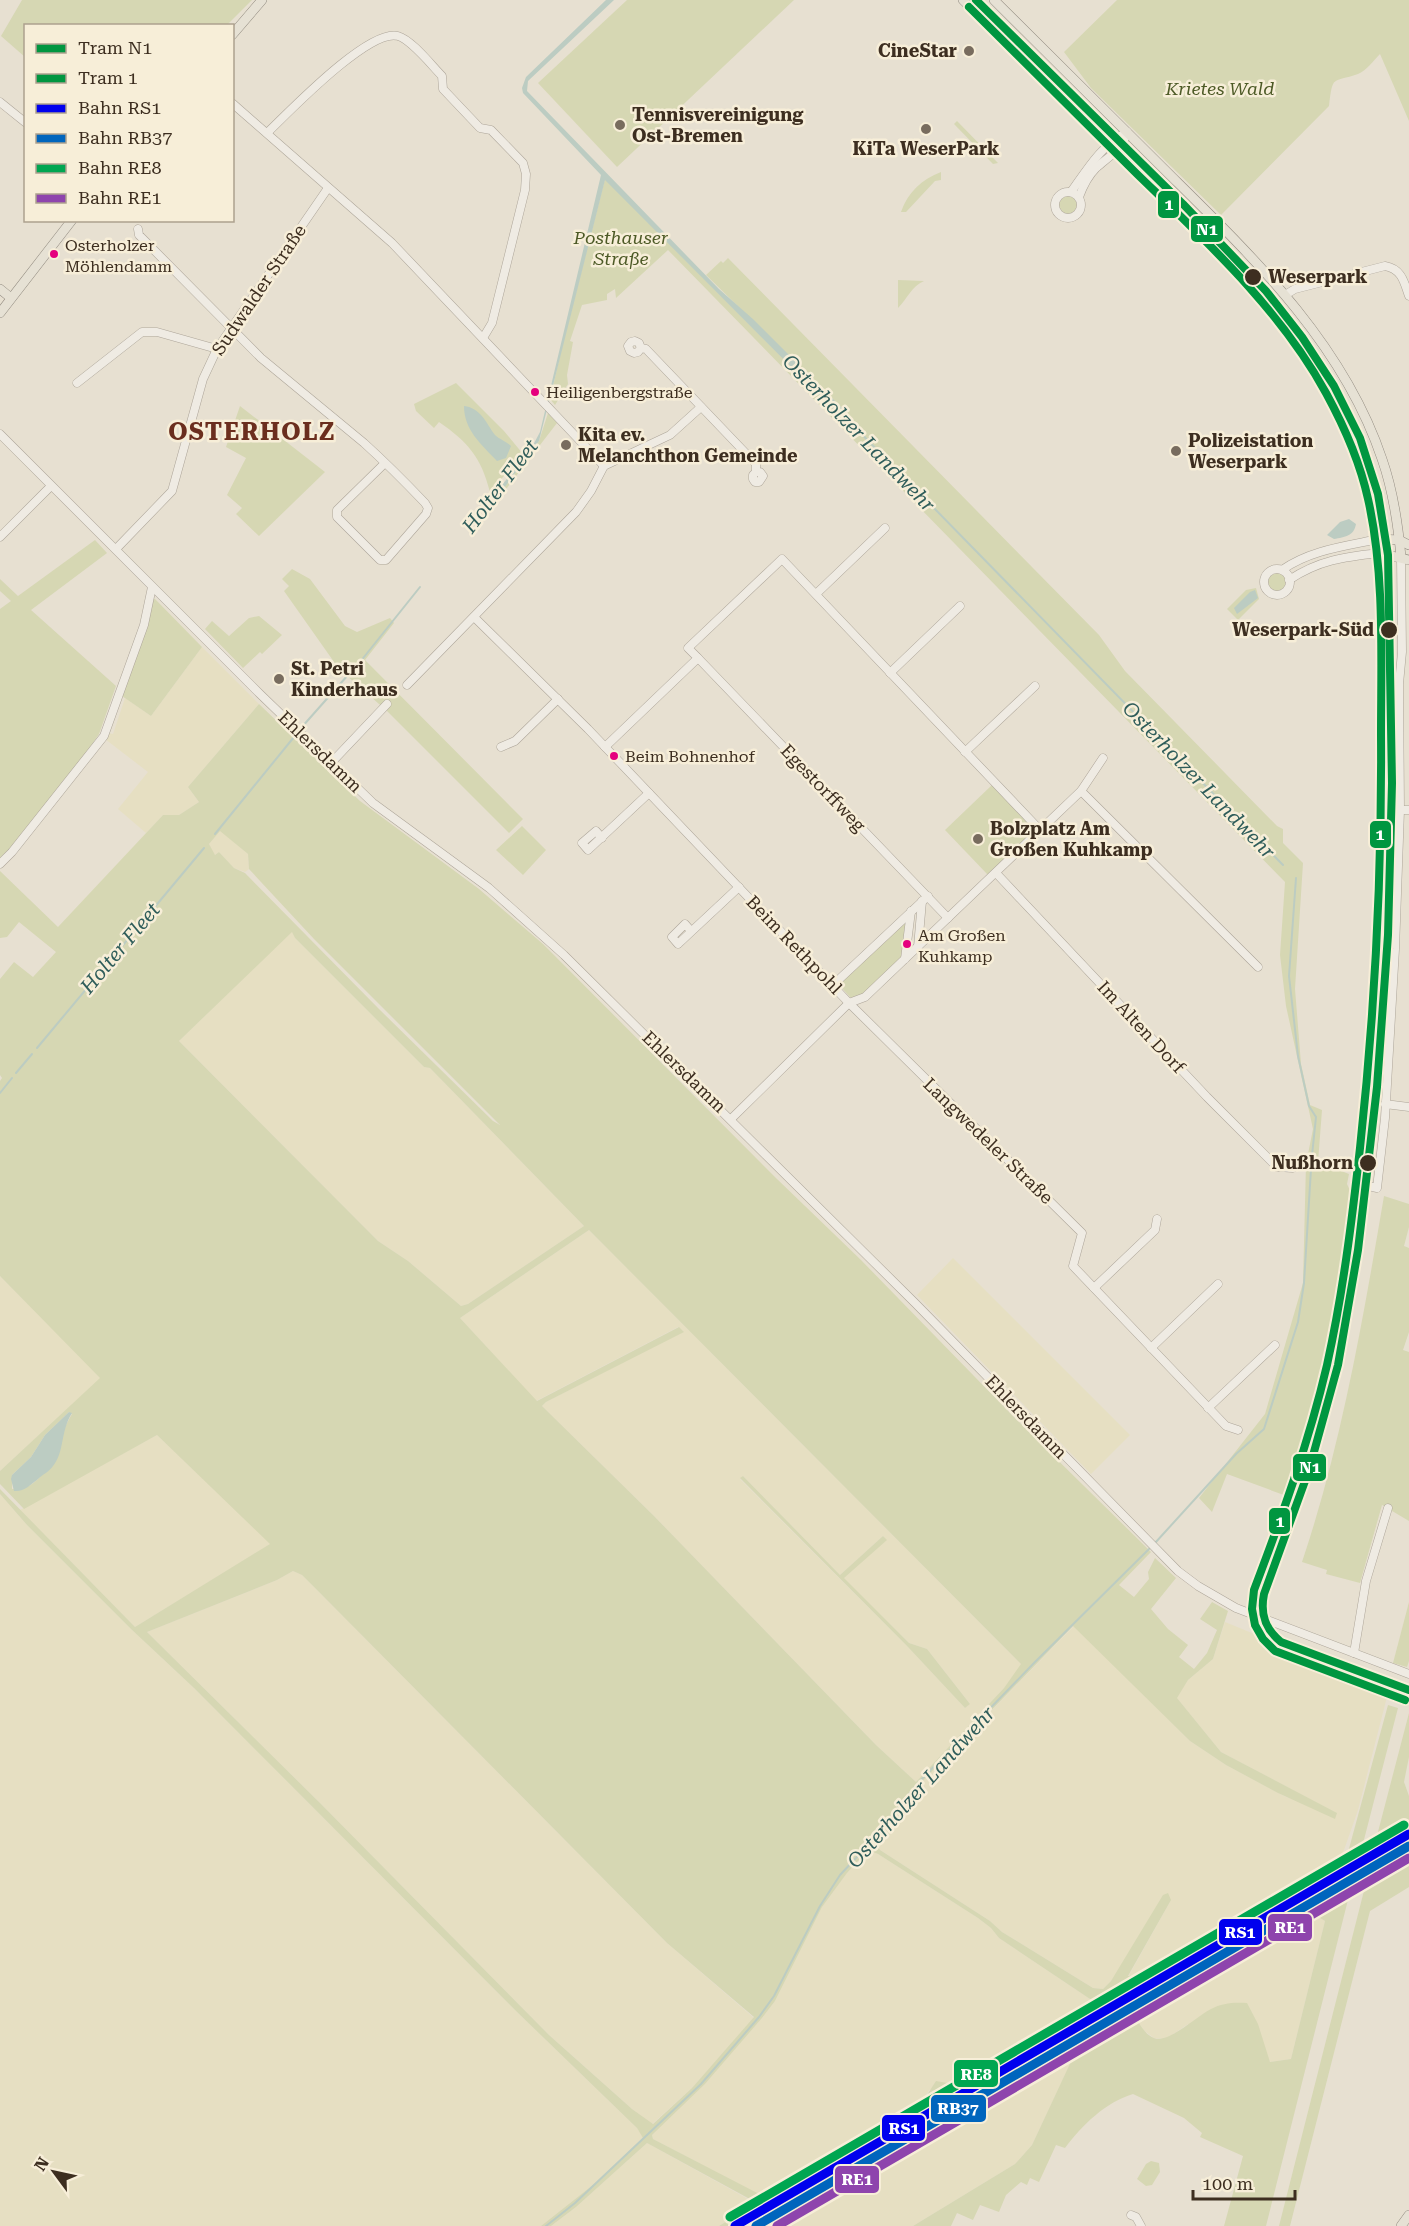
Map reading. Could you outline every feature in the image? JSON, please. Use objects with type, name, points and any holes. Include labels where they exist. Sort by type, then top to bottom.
[{"type":"main road","points":[[234,32],[262,0]]},
{"type":"main road","points":[[963,0],[1197,228],[1289,328],[1311,356],[1343,413],[1372,497],[1379,553],[1405,559],[1383,460],[1363,415],[1334,362],[1286,296],[1233,237],[994,0]]},
{"type":"main road","points":[[0,313],[70,222]]},
{"type":"main road","points":[[0,289],[11,297]]},
{"type":"main road","points":[[1379,539],[1400,540],[1409,545]]},
{"type":"main road","points":[[1401,2226],[1409,2215]]},
{"type":"street","points":[[267,133],[363,47],[391,35],[400,36],[407,41],[442,76],[443,89],[480,128],[491,129],[523,163],[526,174],[525,190],[492,323],[483,338]]},
{"type":"street","points":[[0,102],[24,121]]},
{"type":"street","points":[[234,105],[392,243],[604,466]]},
{"type":"street","points":[[1078,197],[1089,176],[1114,146],[1119,136],[1127,132]]},
{"type":"street","points":[[1071,192],[1085,170],[1114,146]]},
{"type":"street","name":"Sudwalder Straße","points":[[116,549],[172,491],[203,380],[217,349],[233,329],[328,188]]},
{"type":"street","points":[[1071,192],[1078,197],[1082,206],[1077,215],[1069,219],[1062,217],[1056,211],[1057,199],[1062,193],[1071,192]]},
{"type":"street","points":[[138,228],[139,235],[233,329],[286,380],[349,430],[385,463],[428,508],[426,514],[386,560],[380,560],[337,517],[337,510],[385,463]]},
{"type":"street","points":[[1286,296],[1295,289],[1385,266],[1397,270],[1409,296]]},
{"type":"street","points":[[77,383],[142,332],[157,332],[217,349]]},
{"type":"street","points":[[641,348],[646,349],[756,464],[756,472]]},
{"type":"street","points":[[408,685],[576,512],[591,491],[604,466],[670,435],[701,407]]},
{"type":"street","name":"Ehlersdamm","points":[[0,434],[152,587],[373,803],[489,888],[564,955],[731,1119],[1178,1571],[1198,1586],[1236,1608],[1409,1674]]},
{"type":"street","points":[[0,537],[51,486]]},
{"type":"street","points":[[816,594],[885,528]]},
{"type":"street","points":[[1282,570],[1306,557],[1379,539]]},
{"type":"street","points":[[1289,580],[1329,560],[1379,553],[1383,652],[1387,674],[1386,885],[1379,1022],[1360,1184],[1377,1188],[1382,1150],[1405,810],[1399,684],[1405,559]]},
{"type":"street","points":[[605,747],[698,658],[688,648],[782,559],[1040,830]]},
{"type":"street","points":[[1273,569],[1282,570],[1287,574],[1289,580],[1287,589],[1282,593],[1272,594],[1266,589],[1264,582],[1266,575],[1273,569]]},
{"type":"street","points":[[0,864],[104,736],[144,625],[152,587]]},
{"type":"street","points":[[890,674],[960,606]]},
{"type":"street","name":"Beim Rethpohl","points":[[474,617],[605,747],[849,1003]]},
{"type":"street","name":"Egestorffweg","points":[[698,658],[925,898],[948,918]]},
{"type":"street","points":[[965,752],[1035,686]]},
{"type":"street","points":[[501,747],[515,741],[558,699]]},
{"type":"street","points":[[331,763],[387,704]]},
{"type":"street","points":[[731,1119],[849,1003],[865,997],[1081,792],[1103,758]]},
{"type":"street","points":[[1081,792],[1258,967]]},
{"type":"street","points":[[602,838],[649,793]]},
{"type":"street","points":[[1388,810],[1405,810]]},
{"type":"street","name":"Im Alten Dorf","points":[[996,873],[1277,1167],[1293,1168]]},
{"type":"street","name":"Beim Rethpohl","points":[[692,931],[739,887]]},
{"type":"street","points":[[833,985],[925,898]]},
{"type":"street","points":[[918,947],[925,898]]},
{"type":"street","points":[[905,958],[911,911]]},
{"type":"street","name":"Langwedeler Straße","points":[[849,1003],[1082,1233],[1073,1266],[1226,1426],[1238,1430]]},
{"type":"street","points":[[1384,1104],[1409,1107]]},
{"type":"street","points":[[1094,1288],[1155,1230],[1157,1219]]},
{"type":"street","points":[[1151,1348],[1218,1284]]},
{"type":"street","points":[[1208,1408],[1275,1345]]},
{"type":"street","points":[[1354,1653],[1366,1581],[1388,1508]]},
{"type":"street","points":[[1131,2215],[1136,2217],[1141,2226]]},
{"type":"shaded area","points":[[606,0],[614,0],[528,81],[527,91],[719,289],[754,320],[847,413],[842,418],[605,180],[539,441],[501,492],[498,490],[531,449],[540,432],[601,175],[523,93],[522,88],[526,77]]},
{"type":"shaded area","points":[[464,406],[479,413],[495,435],[511,446],[506,458],[497,461],[480,442],[470,429]]},
{"type":"shaded area","points":[[1349,519],[1356,524],[1351,533],[1334,539],[1327,535],[1340,522]]},
{"type":"shaded area","points":[[1255,590],[1258,598],[1237,614],[1234,608]]},
{"type":"shaded area","points":[[202,647],[259,704],[188,787],[199,802],[179,815],[163,815],[146,833],[118,809],[148,772],[105,739],[108,733],[113,734],[125,698],[151,716]]},
{"type":"shaded area","points":[[220,830],[248,854],[249,869],[245,872],[234,868],[219,852],[215,855],[211,851],[209,844]]},
{"type":"shaded area","points":[[292,931],[295,938],[424,1067],[430,1068],[584,1226],[468,1304],[461,1306],[408,1261],[378,1241],[179,1041]]},
{"type":"shaded area","points":[[589,1230],[1022,1665],[1004,1688],[916,1782],[876,1745],[654,1516],[542,1406],[683,1331],[678,1327],[536,1401],[460,1318]],"holes":[[[743,1476],[840,1575],[883,1536],[886,1540],[843,1578],[909,1643],[927,1649],[970,1704],[965,1708],[908,1647],[740,1479]]]},
{"type":"shaded area","points":[[953,1258],[1130,1435],[1091,1474],[917,1295]]},
{"type":"shaded area","points":[[0,1276],[101,1378],[0,1471]]},
{"type":"shaded area","points":[[69,1412],[72,1413],[53,1466],[27,1488],[14,1491],[12,1475],[31,1457],[45,1435]]},
{"type":"shaded area","points":[[157,1435],[271,1544],[135,1627],[20,1510]]},
{"type":"shaded area","points":[[0,1494],[27,1525],[131,1629],[194,1688],[516,2011],[637,2128],[644,2138],[598,2181],[541,2226],[0,2226]]},
{"type":"shaded area","points":[[293,1571],[302,1575],[667,1943],[754,2018],[692,2088],[652,2124],[549,2035],[147,1632],[277,1580]]},
{"type":"shaded area","points":[[1225,1622],[1387,1684],[1386,1688],[1389,1689],[1358,1810],[1344,1850],[1340,1858],[1309,1880],[1128,1977],[1171,1900],[1103,1989],[1093,1988],[1002,1932],[990,1921],[880,1850],[875,1843],[876,1838],[922,1782],[1074,1626],[1190,1741],[1226,1765],[1286,1797],[1336,1813],[1221,1752],[1176,1697],[1188,1680],[1213,1659]]},
{"type":"shaded area","points":[[868,1850],[878,1854],[978,1918],[999,1938],[1099,2005],[963,2083],[947,2083],[929,2090],[918,2109],[765,2198],[653,2139],[652,2135],[705,2084],[775,2001],[822,1907],[847,1873]]},
{"type":"shaded area","points":[[1298,1913],[1312,1913],[1325,1921],[1291,2059],[1270,2062],[1266,2053],[1188,2024],[1166,2039],[1154,2038],[1142,2029],[1132,2009]]},
{"type":"shaded area","points":[[1083,2037],[1032,2145],[1015,2164],[913,2226],[759,2226],[777,2221],[785,2222],[803,2211],[809,2199],[821,2189]]},
{"type":"shaded area","points":[[647,2143],[757,2204],[719,2226],[551,2226],[576,2207]]},
{"type":"green space","points":[[22,0],[252,0],[228,24],[24,24],[24,56],[1,36]]},
{"type":"green space","name":"Tennisvereinigung Ost-Bremen","points":[[627,0],[794,0],[617,167],[538,83]]},
{"type":"green space","name":"Krietes Wald","points":[[1117,0],[1409,0],[1409,121],[1380,54],[1361,73],[1335,81],[1329,106],[1221,215],[1091,88],[1064,52]]},
{"type":"green space","points":[[957,121],[998,163],[993,164],[954,124]]},
{"type":"green space","points":[[941,172],[941,180],[935,181],[906,212],[901,212],[916,187]]},
{"type":"green space","name":"Posthauser Straße","points":[[605,179],[842,418],[847,413],[706,275],[721,261],[723,263],[728,258],[1099,635],[1125,671],[1277,826],[1283,829],[1283,843],[1303,863],[1295,989],[1301,1064],[1310,1105],[1322,1110],[1318,1162],[1349,1174],[1347,1184],[1353,1197],[1322,1384],[1306,1454],[1292,1498],[1227,1474],[1212,1512],[1199,1498],[1265,1414],[1303,1283],[1306,1164],[1313,1129],[1286,1006],[1280,955],[1285,882],[668,250],[616,298],[615,289],[607,294],[607,300],[582,305],[570,341],[573,342],[567,375],[568,384],[555,405],[550,399]]},
{"type":"green space","points":[[1068,196],[1074,199],[1077,205],[1074,211],[1068,214],[1062,211],[1059,205],[1062,199]]},
{"type":"green space","points":[[898,280],[924,281],[913,289],[898,308]]},
{"type":"green space","points":[[456,383],[504,431],[523,454],[490,492],[478,460],[466,444],[439,422],[434,428],[416,411],[414,404]]},
{"type":"green space","points":[[240,406],[325,472],[259,536],[236,514],[242,508],[227,495],[246,458],[226,447]]},
{"type":"green space","points":[[548,413],[557,423],[503,493],[502,490],[539,441]]},
{"type":"green space","points":[[95,540],[107,553],[31,610],[116,686],[99,734],[78,765],[9,851],[0,859],[0,609],[11,601],[0,591],[0,579],[18,596]]},
{"type":"green space","points":[[292,569],[310,579],[345,626],[357,632],[390,618],[394,623],[365,660],[523,819],[509,833],[387,711],[339,669],[284,591],[289,586],[282,579]]},
{"type":"green space","points":[[1277,573],[1283,576],[1286,582],[1283,588],[1277,591],[1271,588],[1268,582],[1271,576]]},
{"type":"green space","points":[[1256,588],[1259,599],[1238,620],[1227,609],[1246,590]]},
{"type":"green space","points":[[152,599],[155,599],[202,647],[151,716],[122,696]]},
{"type":"green space","points":[[259,616],[282,635],[243,668],[205,629],[212,621],[229,636],[249,618]]},
{"type":"green space","points":[[259,704],[360,801],[479,889],[543,944],[1151,1552],[1119,1585],[1134,1597],[1149,1579],[1148,1572],[1155,1558],[1176,1578],[1151,1609],[1168,1629],[1188,1645],[1179,1657],[1194,1669],[1207,1653],[1217,1630],[1200,1619],[1212,1602],[1228,1611],[1213,1659],[1188,1680],[1177,1698],[1221,1752],[1337,1813],[1335,1819],[1278,1793],[1226,1765],[1190,1741],[1073,1626],[922,1782],[876,1837],[875,1843],[880,1850],[990,1921],[1002,1932],[1093,1988],[1103,1989],[1111,1981],[1163,1895],[1168,1893],[1171,1900],[1128,1976],[1133,1976],[1112,1991],[1107,2005],[728,2226],[719,2226],[757,2203],[647,2143],[576,2207],[551,2226],[541,2226],[598,2181],[643,2138],[637,2128],[516,2011],[194,1688],[131,1629],[27,1525],[0,1494],[0,1489],[135,1627],[270,1544],[157,1435],[24,1509],[0,1484],[0,1471],[100,1378],[0,1276],[0,1081],[2,1078],[0,1075],[0,979],[14,962],[33,977],[56,952],[19,922],[7,937],[0,938],[0,871],[58,927],[163,815],[179,815],[199,802],[188,787]],"holes":[[[220,831],[248,854],[249,869],[314,939],[500,1125],[493,1121],[379,1009],[245,873],[234,868],[219,852],[215,855],[209,844]],[[292,932],[295,938],[424,1067],[430,1068],[584,1226],[468,1304],[461,1306],[408,1261],[378,1241],[179,1041]],[[589,1230],[1021,1664],[1004,1688],[916,1782],[876,1745],[654,1516],[542,1406],[684,1332],[679,1327],[537,1401],[460,1318]],[[69,1412],[72,1414],[41,1475],[34,1483],[26,1487],[12,1489],[12,1475],[31,1457],[45,1435]],[[293,1571],[302,1575],[667,1943],[754,2017],[692,2088],[653,2124],[632,2109],[549,2035],[147,1632],[277,1580]],[[868,1850],[878,1854],[978,1918],[999,1938],[1099,2005],[963,2083],[936,2081],[918,2109],[765,2197],[653,2139],[652,2135],[705,2084],[775,2001],[822,1907],[847,1873]]]},
{"type":"green space","points":[[992,785],[1035,830],[988,875],[945,830]]},
{"type":"green space","points":[[522,826],[546,850],[523,875],[496,850]]},
{"type":"green space","points":[[907,919],[902,957],[869,990],[860,996],[851,998],[840,986],[841,982]]},
{"type":"green space","points":[[1384,1196],[1409,1204],[1409,1227],[1404,1246],[1409,1248],[1409,1332],[1403,1350],[1409,1352],[1409,1521],[1382,1505],[1360,1583],[1326,1574],[1327,1570],[1302,1562],[1340,1426]]},
{"type":"green space","points":[[743,1476],[840,1575],[883,1536],[887,1540],[844,1578],[909,1643],[927,1649],[970,1704],[965,1708],[908,1647],[740,1478]]},
{"type":"green space","points":[[1409,1602],[1409,1661],[1407,1667],[1393,1663]]},
{"type":"green space","points":[[1388,1705],[1398,1708],[1359,1859],[1113,2002],[1116,1993],[1342,1864],[1347,1856]]},
{"type":"green space","points":[[1409,1713],[1409,1757],[1404,1782],[1409,1796],[1409,1828],[1373,1851]]},
{"type":"green space","points":[[1384,1858],[1383,1877],[1398,1872],[1399,1867],[1409,1861],[1409,1887],[1370,1911],[1290,2226],[1279,2226],[1370,1867]]},
{"type":"green space","points":[[1354,1876],[1266,2226],[1224,2226],[1243,2156],[1200,2137],[1202,2133],[1184,2118],[1133,2094],[1095,2115],[1065,2148],[1056,2145],[1039,2182],[1030,2178],[1027,2185],[1021,2182],[1006,2195],[999,2212],[980,2205],[973,2220],[957,2213],[951,2226],[913,2226],[1015,2164],[1032,2145],[1082,2038],[821,2189],[809,2199],[803,2211],[793,2219],[751,2226]],"holes":[[[1298,1913],[1312,1913],[1325,1921],[1291,2059],[1270,2062],[1258,2024],[1247,2003],[1228,2003],[1215,2007],[1174,2033],[1160,2039],[1150,2036],[1140,2025],[1132,2008]]]},
{"type":"green space","points":[[1151,2161],[1159,2163],[1160,2172],[1152,2185],[1146,2186],[1137,2179],[1146,2164]]},
{"type":"waterway","name":"Osterholzer Landwehr","points":[[843,415],[1283,865]]},
{"type":"waterway","name":"Holter Fleet","points":[[360,662],[420,587]]},
{"type":"waterway","name":"Holter Fleet","points":[[301,728],[356,666]]},
{"type":"waterway","name":"Holter Fleet","points":[[215,834],[294,737]]},
{"type":"waterway","name":"Holter Fleet","points":[[37,1048],[204,848]]},
{"type":"waterway","name":"Osterholzer Landwehr","points":[[1296,878],[1289,976],[1298,1056],[1309,1106],[1316,1117],[1311,1165]]},
{"type":"waterway","name":"Holter Fleet","points":[[16,1073],[32,1054]]},
{"type":"waterway","name":"Holter Fleet","points":[[0,1093],[12,1078]]},
{"type":"waterway","name":"Osterholzer Landwehr","points":[[1155,1543],[1236,1454],[1264,1429],[1298,1322],[1304,1283],[1311,1169]]},
{"type":"waterway","name":"Osterholzer Landwehr","points":[[546,2226],[575,2203],[701,2084],[759,2017],[774,1996],[820,1906],[840,1875],[869,1844],[919,1782],[1149,1549]]},
{"type":"tram line","name":"N1","points":[[976,0],[1183,204],[1266,291],[1302,337],[1334,386],[1360,438],[1378,494],[1388,555],[1392,783],[1388,935],[1377,1087],[1358,1250],[1338,1365],[1309,1470],[1264,1594],[1263,1615],[1271,1632],[1281,1642],[1409,1690]]},
{"type":"tram line","name":"1","points":[[969,7],[1215,251],[1264,304],[1308,362],[1326,393],[1351,444],[1365,485],[1380,586],[1381,646],[1379,890],[1374,993],[1365,1096],[1346,1256],[1327,1365],[1285,1507],[1254,1590],[1252,1609],[1255,1625],[1263,1639],[1275,1651],[1405,1700]]},
{"type":"rail line","name":"RE8","points":[[730,2217],[1404,1825]]},
{"type":"rail line","name":"RS1","points":[[735,2226],[1409,1834]]},
{"type":"rail line","name":"RB37","points":[[756,2226],[1409,1846]]},
{"type":"rail line","name":"RE1","points":[[777,2226],[1409,1858]]},
{"type":"place","name":"CineStar","points":[[969,51]]},
{"type":"place","name":"Tennisvereinigung Ost-Bremen","points":[[620,125]]},
{"type":"place","name":"KiTa WeserPark","points":[[926,129]]},
{"type":"place","name":"Osterholzer Möhlendamm","points":[[54,254]]},
{"type":"place","name":"Weserpark","points":[[1253,277]]},
{"type":"place","name":"Heiligenbergstraße","points":[[535,392]]},
{"type":"place","name":"Kita ev. Melanchthon Gemeinde","points":[[566,445]]},
{"type":"place","name":"Polizeistation Weserpark","points":[[1176,451]]},
{"type":"place","name":"Weserpark-Süd","points":[[1389,630]]},
{"type":"place","name":"St. Petri Kinderhaus","points":[[279,679]]},
{"type":"place","name":"Beim Bohnenhof","points":[[614,756]]},
{"type":"place","name":"Bolzplatz Am Großen Kuhkamp","points":[[978,839]]},
{"type":"place","name":"Am Großen Kuhkamp","points":[[907,944]]},
{"type":"place","name":"Nußhorn","points":[[1368,1163]]},
{"type":"district","name":"OSTERHOLZ","points":[[252,432]]}]
